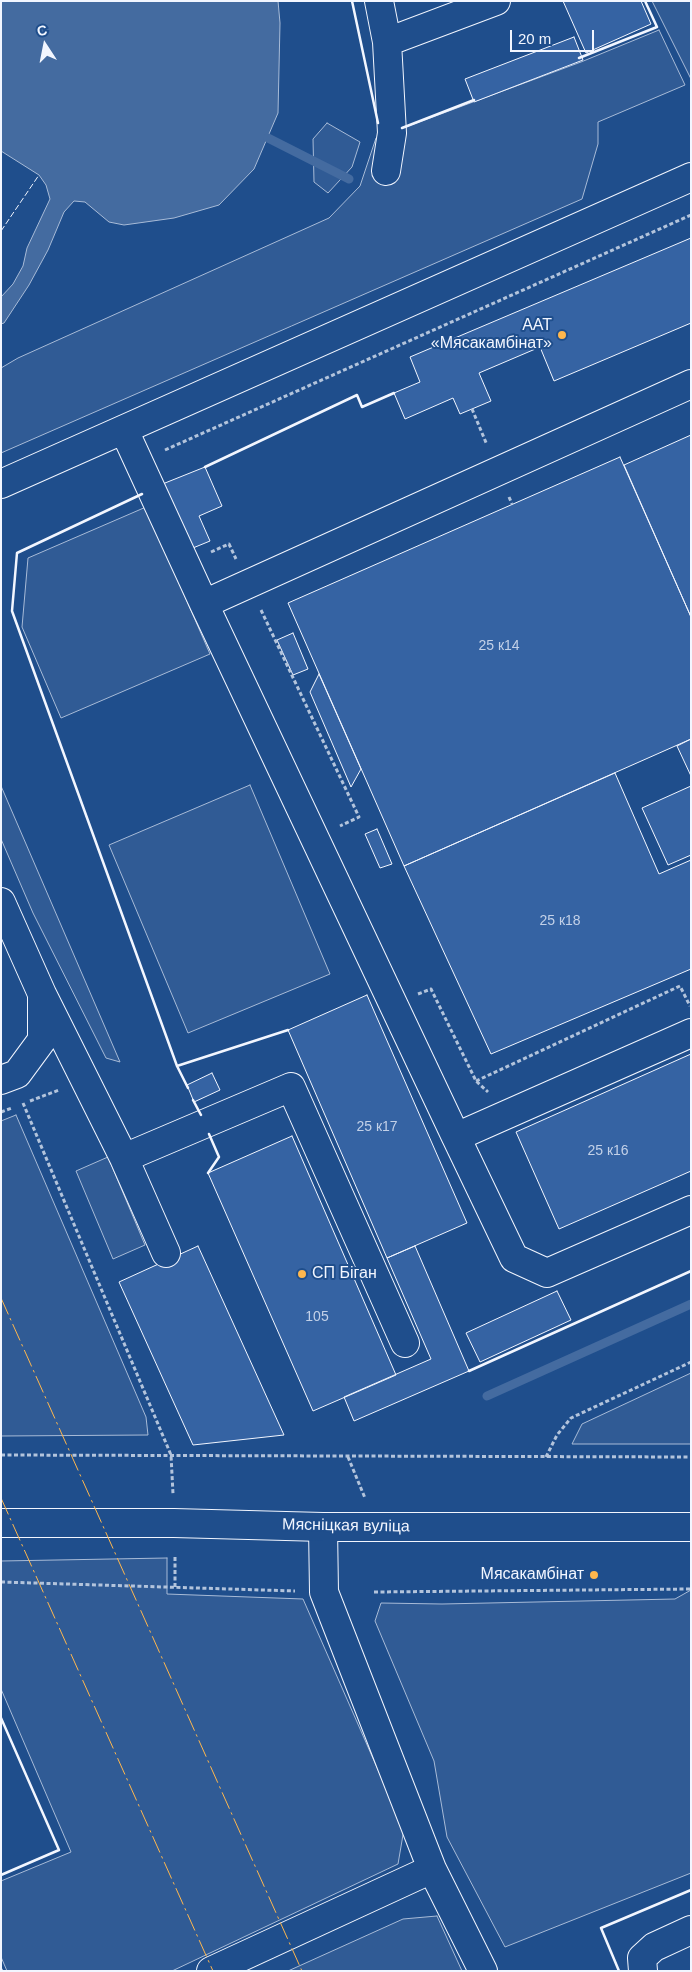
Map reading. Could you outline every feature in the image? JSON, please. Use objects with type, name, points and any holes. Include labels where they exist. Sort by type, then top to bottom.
[{"type":"main road","points":[[379,1],[387,42],[392,132],[386,171]]},
{"type":"main road","points":[[387,42],[496,1]]},
{"type":"main road","points":[[1,484],[691,177]]},
{"type":"main road","points":[[204,604],[691,384]]},
{"type":"main road","points":[[124,430],[204,604],[514,1258],[547,1273],[691,1210]]},
{"type":"main road","points":[[1,902],[42,994],[124,1158],[166,1253]]},
{"type":"main road","points":[[1,1080],[17,1074],[42,1040],[42,994]]},
{"type":"main road","points":[[456,1137],[691,1033]]},
{"type":"main road","points":[[124,1158],[291,1086],[405,1343]]},
{"type":"main road","name":"Мясніцкая вуліца","points":[[1,1523],[174,1523],[323,1527],[691,1527]]},
{"type":"main road","points":[[323,1527],[324,1592],[432,1869],[483,1971]]},
{"type":"main road","points":[[211,1971],[432,1869]]},
{"type":"main road","points":[[643,1971],[642,1958],[654,1947],[691,1930]]},
{"type":"path","points":[[139,462],[691,215]]},
{"type":"path","points":[[476,1081],[680,986],[691,1008]]},
{"type":"path","points":[[1,1112],[86,1082]]},
{"type":"path","points":[[23,1103],[171,1455],[173,1494]]},
{"type":"path","points":[[546,1457],[557,1434],[571,1418],[691,1362]]},
{"type":"path","points":[[1,1455],[691,1457]]},
{"type":"path","points":[[348,1457],[376,1527]]},
{"type":"path","points":[[175,1555],[175,1587]]},
{"type":"path","points":[[1,1582],[295,1591]]},
{"type":"path","points":[[374,1592],[691,1589]]},
{"type":"shaded area","points":[[1,1],[278,1],[280,23],[278,113],[254,169],[219,205],[174,218],[124,225],[109,222],[85,202],[74,201],[64,212],[48,250],[29,285],[4,323],[1,324],[1,297],[13,284],[23,266],[27,248],[50,199],[46,185],[39,175],[1,151]]},
{"type":"shaded area","points":[[652,1],[691,1],[691,79]]},
{"type":"shaded area","points":[[659,30],[685,85],[598,122],[598,144],[582,199],[1,453],[1,368],[18,358],[329,218],[360,186],[376,138],[581,62]]},
{"type":"shaded area","points":[[327,123],[360,142],[352,167],[328,193],[314,182],[313,139]]},
{"type":"shaded area","points":[[146,507],[210,654],[61,718],[22,627],[28,558]]},
{"type":"shaded area","points":[[250,785],[330,974],[188,1033],[109,845]]},
{"type":"shaded area","points":[[1,786],[120,1062],[106,1058],[33,913],[1,839]]},
{"type":"shaded area","points":[[16,1115],[146,1417],[148,1435],[1,1436],[1,1121]]},
{"type":"shaded area","points":[[108,1157],[145,1245],[113,1259],[76,1171]]},
{"type":"shaded area","points":[[691,1373],[691,1444],[572,1444],[582,1424]]},
{"type":"shaded area","points":[[167,1558],[167,1594],[303,1599],[404,1829],[398,1864],[172,1971],[7,1971],[1,1957],[1,1881],[71,1852],[1,1689],[1,1561]]},
{"type":"shaded area","points":[[691,1590],[691,1873],[505,1947],[447,1837],[434,1761],[375,1621],[381,1603],[442,1604],[675,1599]]},
{"type":"shaded area","points":[[437,1916],[462,1971],[288,1971],[403,1919]]},
{"type":"building","points":[[563,1],[641,1],[651,24],[586,53]]},
{"type":"building","points":[[574,37],[583,60],[474,102],[465,79]]},
{"type":"building","name":"ААТ «Мясакамбінат»","points":[[691,238],[691,323],[554,381],[540,347],[479,373],[491,401],[460,414],[453,398],[405,419],[394,393],[420,382],[410,357]]},
{"type":"building","points":[[691,435],[691,617],[624,465]]},
{"type":"building","points":[[620,457],[691,617],[691,739],[404,866],[288,603]]},
{"type":"building","points":[[205,467],[222,506],[199,516],[210,541],[188,550],[160,485]]},
{"type":"building","points":[[293,633],[308,669],[293,675],[277,640]]},
{"type":"building","points":[[319,674],[361,769],[351,787],[310,692]]},
{"type":"building","points":[[691,739],[691,776],[677,746]]},
{"type":"building","points":[[615,773],[659,874],[691,860],[691,969],[491,1054],[404,866]]},
{"type":"building","points":[[691,786],[691,855],[668,865],[642,808]]},
{"type":"building","points":[[377,829],[392,864],[380,868],[365,834]]},
{"type":"building","points":[[367,995],[467,1223],[387,1258],[288,1030]]},
{"type":"building","points":[[691,1054],[691,1171],[559,1229],[516,1132]]},
{"type":"building","points":[[212,1073],[220,1090],[194,1102],[187,1085]]},
{"type":"building","name":"СП Біган","points":[[292,1136],[396,1375],[313,1411],[208,1173]]},
{"type":"building","points":[[198,1246],[284,1435],[193,1445],[119,1282]]},
{"type":"building","points":[[415,1246],[469,1371],[354,1421],[344,1397],[431,1359],[387,1258]]},
{"type":"building","points":[[557,1291],[571,1320],[480,1362],[466,1333]]},
{"type":"waterway","points":[[268,138],[349,179]]},
{"type":"waterway","points":[[487,1396],[691,1304]]},
{"type":"fence","points":[[1,231],[39,175]]},
{"type":"wall","points":[[352,1],[378,123]]},
{"type":"wall","points":[[579,58],[657,27],[645,1]]},
{"type":"wall","points":[[402,128],[474,100]]},
{"type":"wall","points":[[205,467],[357,395],[362,407],[394,393]]},
{"type":"wall","points":[[142,494],[17,553],[12,611],[177,1066],[188,1088]]},
{"type":"wall","points":[[177,1066],[288,1030]]},
{"type":"wall","points":[[193,1100],[201,1115]]},
{"type":"wall","points":[[208,1173],[219,1157],[209,1134]]},
{"type":"wall","points":[[469,1371],[691,1271]]},
{"type":"wall","points":[[1,1718],[59,1850],[1,1875]]},
{"type":"wall","points":[[619,1971],[601,1928],[691,1890]]},
{"type":"power","points":[[1,1298],[302,1971]]},
{"type":"power","points":[[1,1498],[213,1971]]},
{"type":"place","name":"ААТ «Мясакамбінат»","points":[[562,335]]},
{"type":"place","name":"СП Біган","points":[[302,1274]]},
{"type":"place","name":"Мясакамбінат","points":[[594,1575]]}]
